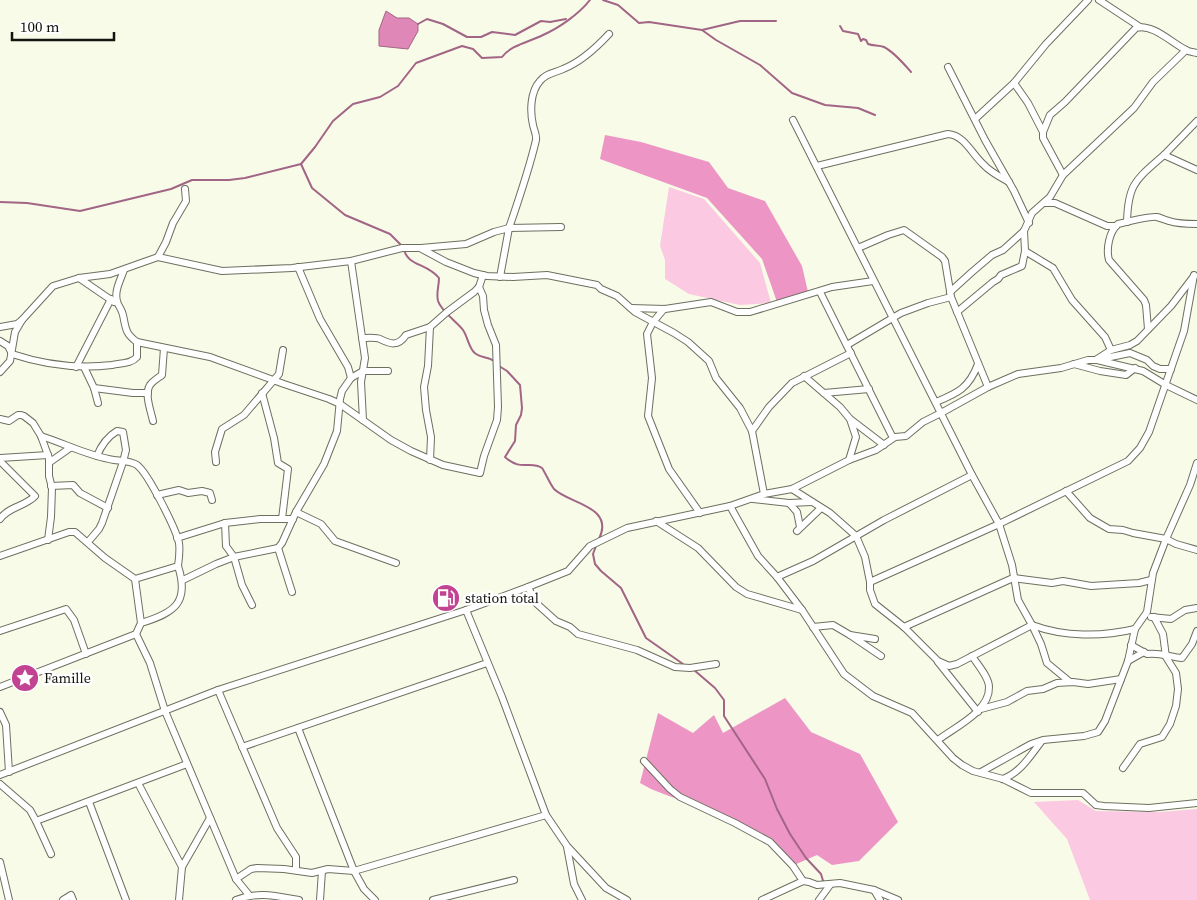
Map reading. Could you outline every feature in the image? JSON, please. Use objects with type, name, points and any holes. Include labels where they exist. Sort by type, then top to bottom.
[{"type":"street","points":[[975,119],[1014,83],[1046,44],[1088,0]]},
{"type":"street","points":[[1100,0],[1140,26],[1159,33],[1186,50],[1197,53]]},
{"type":"street","points":[[1043,132],[1050,115],[1140,26]]},
{"type":"street","points":[[500,277],[509,228],[537,138],[531,118],[533,92],[546,75],[564,69],[594,49],[609,34]]},
{"type":"street","points":[[847,345],[893,318],[951,295],[972,272],[992,255],[1003,250],[1024,231],[1032,213],[1050,197],[1062,175],[1134,108],[1152,82],[1186,50]]},
{"type":"street","points":[[948,67],[1029,223]]},
{"type":"street","points":[[1014,83],[1028,103],[1062,175]]},
{"type":"street","points":[[793,120],[873,281],[999,524],[1010,558],[1019,604],[1032,625],[1047,663],[1070,682]]},
{"type":"street","points":[[1127,222],[1127,201],[1132,187],[1197,121]]},
{"type":"street","points":[[817,166],[948,134],[960,138],[983,165],[1009,182]]},
{"type":"street","points":[[1164,155],[1197,170]]},
{"type":"street","points":[[158,257],[173,223],[186,201],[185,189]]},
{"type":"street","points":[[1045,202],[1055,203],[1107,226],[1116,226],[1127,222],[1143,220],[1148,217],[1157,217],[1182,224],[1197,224]]},
{"type":"street","points":[[1116,226],[1109,241],[1108,256],[1144,300],[1148,329]]},
{"type":"street","points":[[0,327],[17,324],[53,286],[79,278],[110,274],[158,257],[222,271],[298,267],[351,261],[402,248],[466,244],[509,228],[561,228]]},
{"type":"street","points":[[858,248],[905,230],[942,257],[947,267],[951,295],[957,312],[988,387]]},
{"type":"street","points":[[957,312],[1002,274],[1022,266],[1025,252],[1024,231]]},
{"type":"street","points":[[420,248],[446,262],[483,276],[547,275],[591,283],[617,296],[630,308],[688,342],[709,361],[716,378],[740,408],[752,432],[764,494]]},
{"type":"street","points":[[1025,252],[1053,268],[1072,300],[1105,337],[1112,350]]},
{"type":"street","points":[[351,261],[365,364],[361,382],[363,420]]},
{"type":"street","points":[[298,267],[320,319],[348,367],[351,378]]},
{"type":"street","points":[[118,306],[116,295],[124,270]]},
{"type":"street","points":[[1096,360],[1112,350],[1130,345],[1171,306],[1196,274]]},
{"type":"street","points":[[870,582],[999,524],[1128,461],[1134,456],[1149,432],[1166,385],[1184,331],[1196,274]]},
{"type":"street","points":[[362,338],[379,338],[386,343],[394,343],[402,340],[406,335],[430,327],[479,287],[483,276]]},
{"type":"street","points":[[79,278],[111,299],[118,306],[123,314],[126,332],[137,342],[210,357],[308,391],[340,404],[391,440],[430,460],[454,469],[480,473],[497,420],[496,345],[488,325],[483,296],[479,287]]},
{"type":"street","points":[[630,308],[664,309],[711,302],[737,312],[750,312],[832,287],[873,281]]},
{"type":"street","points":[[820,292],[893,438]]},
{"type":"street","points":[[76,367],[111,299]]},
{"type":"street","points":[[664,309],[647,334],[652,378],[648,416],[669,469],[700,513]]},
{"type":"street","points":[[0,372],[10,361],[15,332],[22,320]]},
{"type":"street","points":[[430,327],[428,366],[424,387],[426,410],[432,438],[430,460]]},
{"type":"street","points":[[0,341],[8,346],[12,354],[76,367],[131,362],[138,357],[137,342]]},
{"type":"street","points":[[153,421],[148,393],[151,384],[162,375],[164,348]]},
{"type":"street","points":[[216,462],[215,452],[222,429],[244,415],[279,374],[283,350]]},
{"type":"street","points":[[752,432],[792,383],[851,353]]},
{"type":"street","points":[[1096,360],[1130,353],[1148,360],[1153,366],[1160,369],[1171,369]]},
{"type":"street","points":[[0,775],[218,690],[466,610],[528,587],[568,571],[590,546],[627,528],[656,520],[730,506],[764,494],[792,488],[849,460],[876,450],[893,438],[906,436],[923,422],[988,387],[1018,374],[1061,368],[1088,360],[1096,360],[1135,368],[1197,400]]},
{"type":"street","points":[[936,402],[963,390],[973,377],[978,364]]},
{"type":"street","points":[[1074,364],[1126,375],[1135,368]]},
{"type":"street","points":[[84,367],[94,388],[98,403]]},
{"type":"street","points":[[183,580],[234,557],[278,548],[296,512],[324,464],[337,431],[342,391],[351,378],[363,371],[388,370]]},
{"type":"street","points":[[804,376],[846,413],[850,419],[856,437],[849,460]]},
{"type":"street","points":[[94,388],[148,393]]},
{"type":"street","points":[[824,393],[869,389]]},
{"type":"street","points":[[958,392],[963,401]]},
{"type":"street","points":[[262,393],[274,438],[278,464],[288,469],[282,518]]},
{"type":"street","points":[[0,419],[9,421],[18,415],[24,416],[33,423],[41,436],[50,462],[51,516],[48,540]]},
{"type":"street","points":[[850,419],[884,445]]},
{"type":"street","points":[[88,542],[99,529],[123,462],[126,443],[120,430],[113,433],[104,443],[97,456]]},
{"type":"street","points":[[41,436],[62,442],[70,448],[97,456],[136,464],[144,472],[157,495],[177,538],[178,566],[183,580],[181,600],[177,606],[162,617],[141,623]]},
{"type":"street","points":[[873,436],[876,450]]},
{"type":"street","points":[[50,462],[70,448]]},
{"type":"street","points":[[0,459],[48,455]]},
{"type":"street","points":[[0,459],[35,496],[0,519]]},
{"type":"street","points":[[981,772],[1006,757],[1041,741],[1084,736],[1098,732],[1128,662],[1135,629],[1145,617],[1150,606],[1151,580],[1166,539],[1185,499],[1197,463]]},
{"type":"street","points":[[777,576],[813,562],[856,536],[972,475]]},
{"type":"street","points":[[51,486],[73,485],[80,493],[108,508]]},
{"type":"street","points":[[792,488],[837,519],[856,536],[865,558],[870,590],[875,604],[904,627],[938,661],[980,710]]},
{"type":"street","points":[[157,495],[179,490],[188,494],[202,491],[210,493],[212,500]]},
{"type":"street","points":[[1066,491],[1090,518],[1109,529],[1166,539],[1197,550]]},
{"type":"street","points":[[750,499],[789,503],[812,502]]},
{"type":"street","points":[[789,503],[797,512],[799,529],[821,508]]},
{"type":"street","points":[[730,506],[758,556],[777,576],[802,610],[844,674],[872,696],[912,713],[953,758],[962,765],[973,771],[1003,779],[1031,793],[1083,793],[1096,805],[1149,808],[1197,803]]},
{"type":"street","points":[[296,512],[321,524],[335,542],[396,563]]},
{"type":"street","points":[[177,538],[225,523],[282,518],[293,519]]},
{"type":"street","points":[[656,520],[708,556],[736,587],[747,594],[802,610]]},
{"type":"street","points":[[225,523],[226,546],[234,557],[242,585],[252,605]]},
{"type":"street","points":[[0,556],[72,532],[136,579],[141,623],[136,634],[0,687]]},
{"type":"street","points":[[278,548],[292,592]]},
{"type":"street","points":[[136,579],[178,566]]},
{"type":"street","points":[[904,627],[1013,578],[1052,583],[1063,581],[1091,586],[1139,583],[1151,580]]},
{"type":"street","points":[[528,587],[536,603],[556,621],[566,624],[578,634],[637,650],[675,667],[690,668],[716,664]]},
{"type":"street","points":[[1145,617],[1171,619],[1185,610],[1197,608]]},
{"type":"street","points":[[0,631],[66,609],[74,620],[86,654]]},
{"type":"street","points":[[466,610],[502,697],[546,815],[567,846],[606,888],[627,900]]},
{"type":"street","points":[[1124,768],[1140,744],[1162,737],[1170,724],[1176,706],[1178,689],[1176,673],[1166,657],[1163,634],[1154,617]]},
{"type":"street","points":[[814,628],[833,625],[881,656]]},
{"type":"street","points":[[938,661],[949,666],[957,664],[1032,625],[1057,632],[1082,634],[1108,634],[1135,629]]},
{"type":"street","points":[[1131,645],[1147,654],[1156,653],[1166,657],[1182,658],[1192,644],[1197,631]]},
{"type":"street","points":[[136,634],[150,662],[165,711],[236,879],[249,895]]},
{"type":"street","points":[[850,635],[875,639]]},
{"type":"street","points":[[1128,662],[1144,652]]},
{"type":"street","points":[[972,656],[989,687],[986,699],[980,710]]},
{"type":"street","points":[[242,747],[487,663]]},
{"type":"street","points":[[938,740],[980,710],[1007,702],[1027,691],[1043,689],[1057,683],[1088,684],[1121,679]]},
{"type":"street","points":[[218,690],[277,828],[296,857],[296,870]]},
{"type":"street","points":[[0,712],[6,725],[9,772]]},
{"type":"street","points":[[298,728],[354,871],[364,889],[375,900]]},
{"type":"street","points":[[1003,779],[1011,776],[1019,769],[1041,741]]},
{"type":"street","points":[[644,761],[670,790],[680,797],[735,822],[770,842],[793,866],[803,881],[817,885],[840,884],[874,890],[898,900]]},
{"type":"street","points":[[36,822],[187,764]]},
{"type":"street","points":[[138,783],[182,867]]},
{"type":"street","points":[[0,784],[30,810],[51,854]]},
{"type":"street","points":[[90,802],[126,900]]},
{"type":"street","points":[[236,879],[251,869],[273,868],[312,873],[328,869],[354,871],[546,815]]},
{"type":"street","points":[[179,900],[182,867],[210,818]]},
{"type":"street","points":[[567,846],[574,884],[582,900]]},
{"type":"street","points":[[0,862],[9,900]]},
{"type":"street","points":[[320,900],[322,871]]},
{"type":"street","points":[[432,900],[514,880]]},
{"type":"street","points":[[762,900],[803,881]]},
{"type":"street","points":[[819,900],[830,885]]},
{"type":"street","points":[[874,890],[880,900]]},
{"type":"street","points":[[63,900],[71,895],[73,900]]},
{"type":"street","points":[[236,900],[249,895],[267,895],[299,900]]},
{"type":"shaded area","points":[[386,11],[397,18],[409,18],[418,24],[418,31],[408,49],[379,46],[379,30]]},
{"type":"shaded area","points":[[605,135],[641,142],[709,162],[728,188],[765,201],[802,266],[808,292],[777,302],[762,259],[707,198],[600,159]]},
{"type":"shaded area","points":[[669,187],[704,199],[760,263],[771,303],[740,305],[689,294],[665,279],[665,260],[660,246]]},
{"type":"shaded area","points":[[785,698],[811,732],[860,754],[898,822],[859,861],[832,865],[817,855],[794,865],[780,850],[746,828],[640,783],[658,713],[693,733],[714,715],[723,733]]},
{"type":"shaded area","points":[[1078,800],[1096,811],[1160,812],[1197,809],[1197,900],[1090,900],[1067,839],[1034,802]]},
{"type":"waterway","points":[[0,202],[27,203],[80,211],[171,189],[192,180],[245,178],[301,164],[333,121],[353,104],[380,97],[398,86],[416,63],[462,46],[473,49],[482,58],[502,57],[515,47],[556,29],[575,15],[590,0]]},
{"type":"waterway","points":[[603,0],[618,5],[639,23],[649,22],[702,30],[740,21],[776,21]]},
{"type":"waterway","points":[[418,24],[427,19],[443,24],[467,37],[481,37],[492,32],[515,35],[541,21],[550,22],[566,19]]},
{"type":"waterway","points":[[840,26],[843,31],[858,34],[861,41],[863,39],[868,44],[888,49],[911,72]]},
{"type":"waterway","points":[[702,30],[760,65],[792,93],[825,105],[858,108],[875,115]]},
{"type":"waterway","points":[[301,164],[312,188],[345,215],[390,234],[401,245]]},
{"type":"waterway","points":[[404,249],[409,259],[434,273],[439,278],[438,301],[463,330],[474,352],[494,361]]},
{"type":"waterway","points":[[499,366],[507,371],[520,385],[522,408],[516,425],[515,441],[505,457],[516,464],[533,465],[542,468],[554,489],[596,513],[601,519],[602,528],[599,539]]},
{"type":"waterway","points":[[596,546],[593,554],[595,564],[621,588],[646,638],[683,664]]},
{"type":"waterway","points":[[694,670],[715,688],[724,700],[724,716],[765,779],[790,834],[806,858],[821,874],[824,884]]},
{"type":"place","name":"station total","points":[[446,598]]},
{"type":"place","name":"Famille","points":[[25,678]]}]
